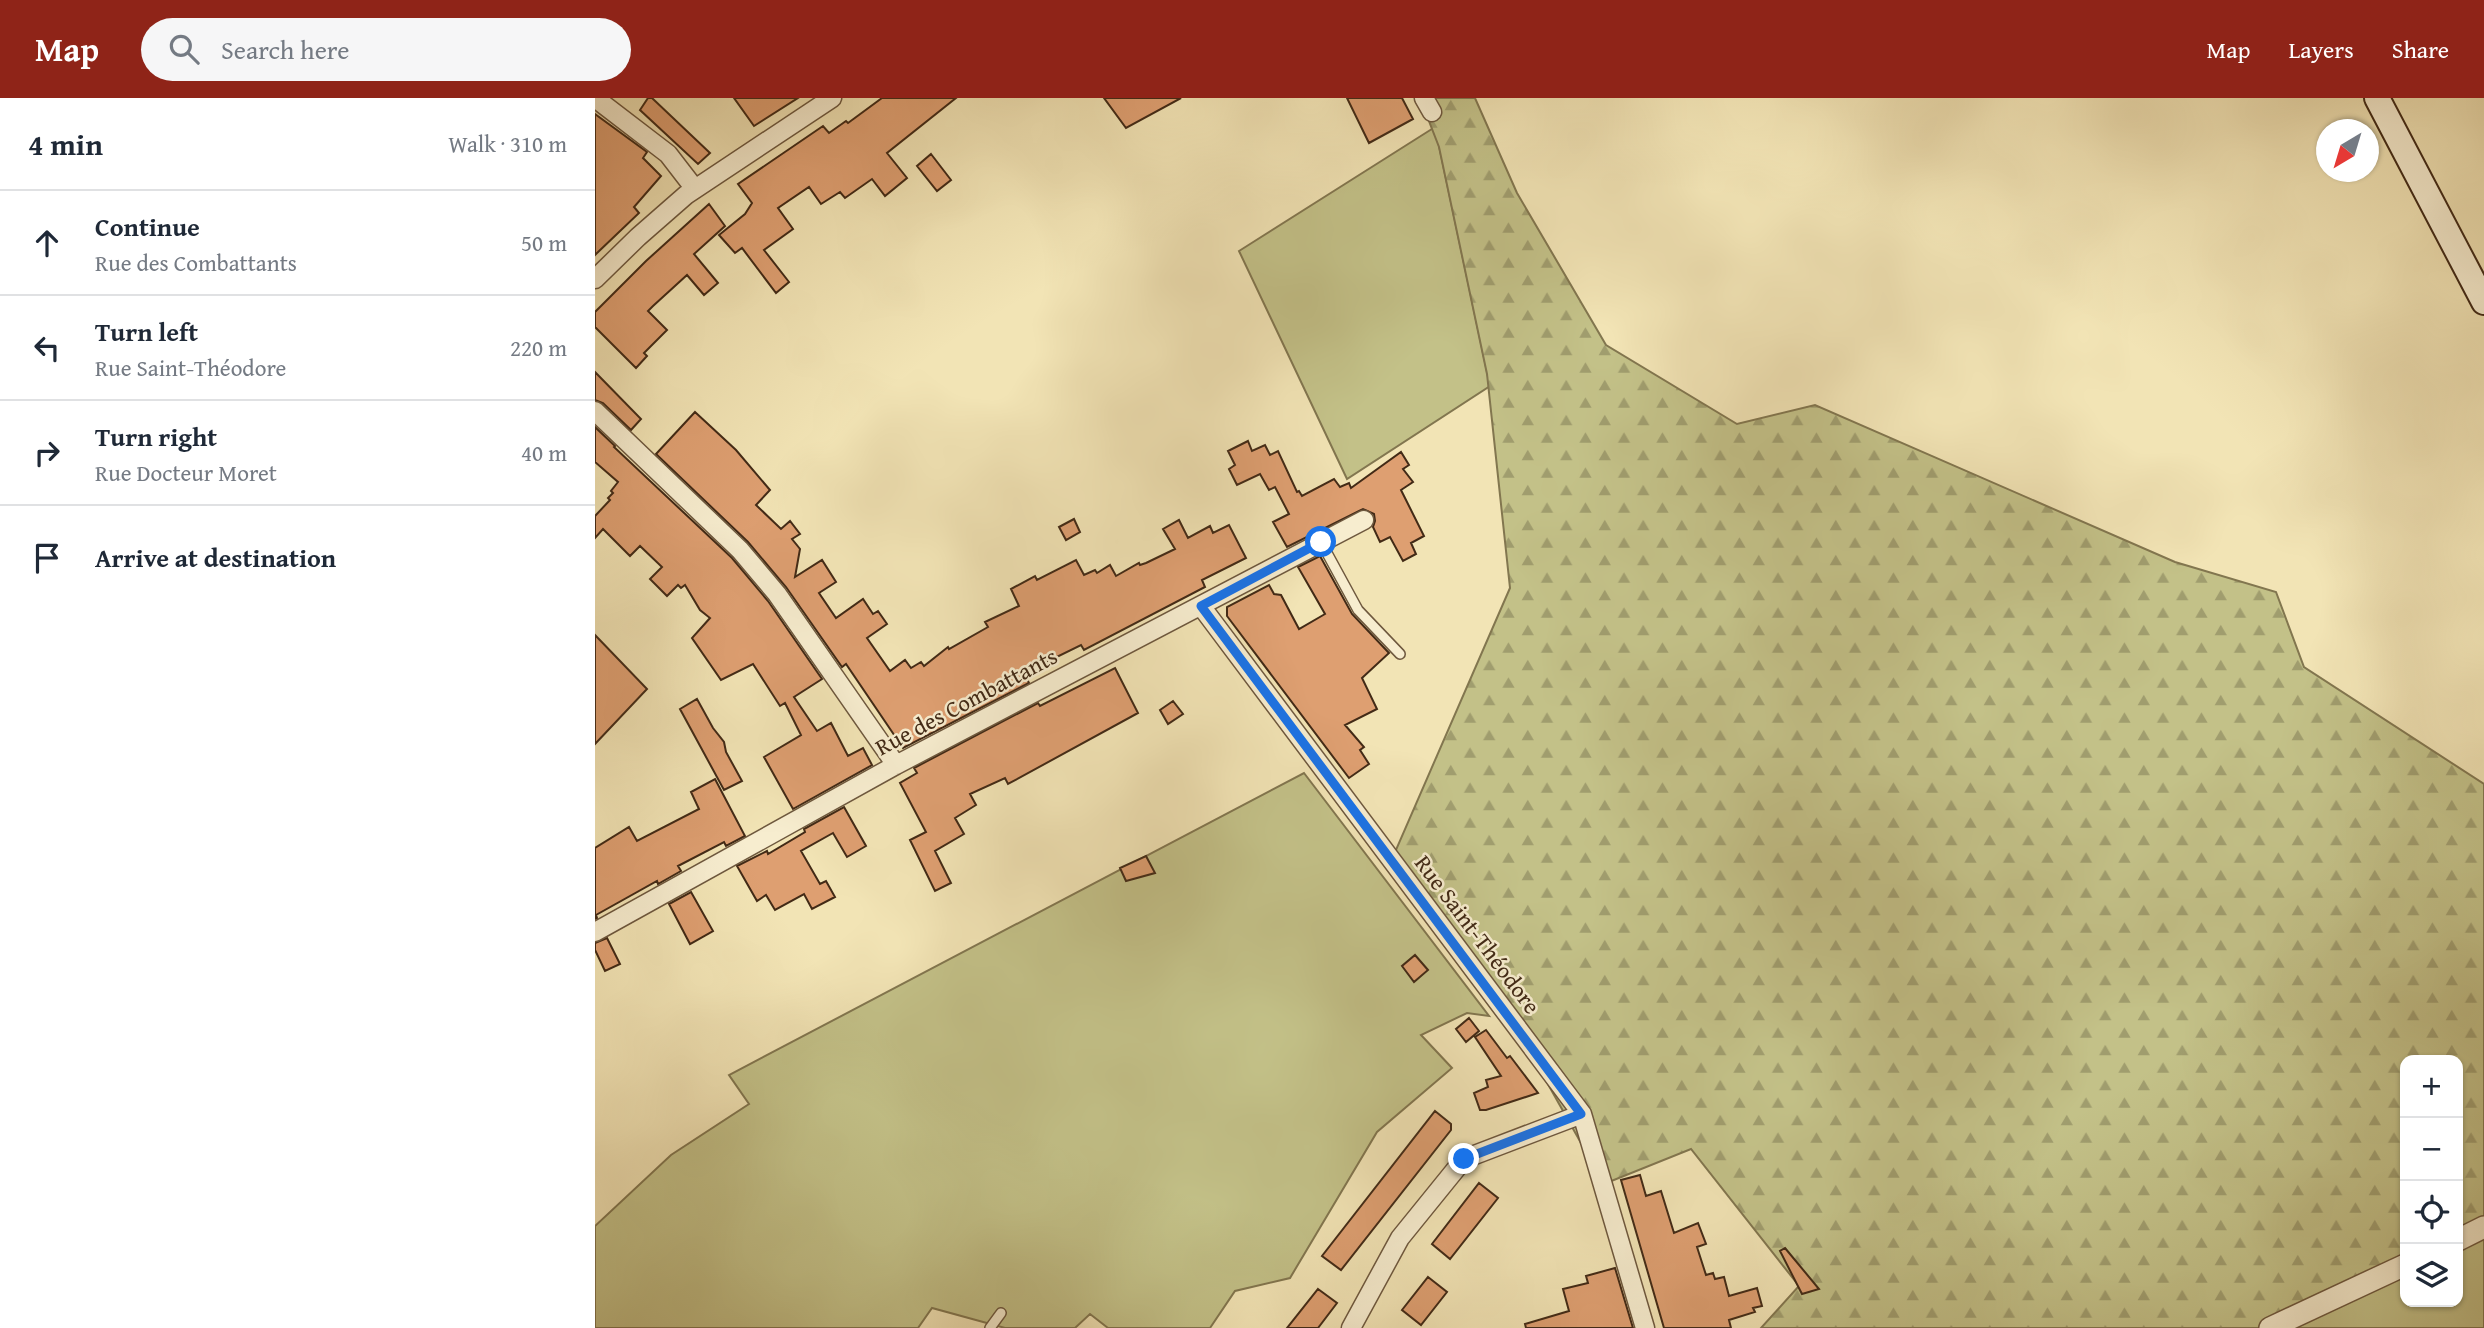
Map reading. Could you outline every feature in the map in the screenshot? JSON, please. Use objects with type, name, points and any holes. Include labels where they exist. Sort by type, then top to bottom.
[{"type":"main road","points":[[2377,98],[2484,302]]},
{"type":"street","points":[[595,279],[638,236],[695,189],[832,98]]},
{"type":"street","points":[[605,101],[668,154],[695,189]]},
{"type":"street","points":[[595,411],[740,550],[769,585],[896,765]]},
{"type":"street","name":"Rue des Combattants","points":[[595,932],[896,765],[1364,520]]},
{"type":"street","name":"Rue Saint-Théodore","points":[[1201,606],[1581,1114],[1645,1328]]},
{"type":"street","points":[[1351,1328],[1400,1238],[1464,1159],[1581,1114]]},
{"type":"street","points":[[2463,1238],[2484,1227]]},
{"type":"street","points":[[2270,1328],[2400,1267]]},
{"type":"lane","points":[[1321,542],[1358,610],[1400,654]]},
{"type":"lane","points":[[990,1328],[1001,1313]]},
{"type":"green space","points":[[1420,98],[1475,98],[1517,193],[1606,345],[1737,424],[1815,405],[2175,562],[2276,592],[2304,667],[2484,784],[2484,1220],[2463,1230],[2463,1055],[2400,1055],[2400,1261],[2265,1328],[1761,1328],[1799,1286],[1691,1149],[1604,1184],[1512,1020],[1392,859],[1510,588],[1487,374],[1439,147]]},
{"type":"green space","points":[[1435,127],[1490,386],[1347,479],[1239,251]]},
{"type":"green space","points":[[1304,773],[1489,1016],[1467,1013],[1421,1035],[1452,1068],[1377,1132],[1290,1278],[1235,1291],[1210,1328],[1108,1328],[1090,1314],[1075,1328],[1005,1328],[932,1308],[918,1328],[595,1328],[595,1226],[671,1155],[749,1104],[729,1075]]},
{"type":"green space","points":[[2484,1234],[2484,1328],[2276,1328],[2400,1272],[2400,1307],[2463,1307],[2463,1244]]},
{"type":"building","points":[[648,98],[652,98],[710,153],[698,164],[640,110]]},
{"type":"building","points":[[734,98],[798,98],[754,126]]},
{"type":"building","points":[[882,98],[956,98],[887,153],[907,178],[885,196],[872,179],[845,198],[840,192],[821,204],[809,187],[778,208],[793,229],[764,250],[789,282],[776,293],[742,248],[735,253],[719,235],[745,214],[752,203],[738,184],[823,126],[829,133],[846,121],[848,123]]},
{"type":"building","points":[[1104,98],[1181,98],[1126,128]]},
{"type":"building","points":[[1347,98],[1402,98],[1413,119],[1369,143]]},
{"type":"building","points":[[595,114],[647,152],[643,158],[661,176],[634,207],[639,213],[595,255]]},
{"type":"building","points":[[931,154],[951,180],[937,191],[917,166]]},
{"type":"building","points":[[709,204],[725,226],[694,254],[718,283],[704,295],[687,275],[648,311],[667,330],[644,353],[647,356],[636,368],[595,327],[595,312]]},
{"type":"building","points":[[595,372],[641,419],[631,430],[603,403],[595,400]]},
{"type":"building","points":[[695,412],[736,450],[770,490],[756,505],[781,529],[790,521],[800,534],[792,539],[800,549],[795,577],[822,560],[836,582],[819,593],[836,618],[863,599],[873,614],[878,611],[887,624],[867,638],[890,671],[905,660],[911,668],[921,662],[924,666],[948,647],[949,649],[988,627],[985,622],[1019,606],[1011,589],[1035,576],[1037,580],[1076,560],[1084,575],[1095,570],[1097,573],[1110,565],[1116,576],[1139,563],[1146,563],[1175,549],[1163,529],[1179,520],[1188,538],[1210,526],[1213,533],[1229,525],[1246,558],[1202,580],[1205,587],[1084,650],[1081,645],[1024,673],[1029,683],[903,748],[846,664],[842,667],[786,587],[748,542],[656,454]]},
{"type":"building","points":[[595,427],[732,558],[768,601],[822,679],[794,697],[817,731],[831,723],[848,756],[863,748],[872,765],[793,809],[764,757],[801,735],[785,703],[780,706],[753,664],[721,680],[692,638],[710,618],[700,610],[685,585],[681,588],[678,585],[667,596],[650,579],[662,567],[640,546],[630,556],[603,529],[595,538],[595,516],[610,500],[608,498],[613,493],[611,491],[618,482],[595,462]]},
{"type":"building","points":[[1248,441],[1252,451],[1265,445],[1270,455],[1278,451],[1297,492],[1302,496],[1334,479],[1340,487],[1349,483],[1351,488],[1401,452],[1409,465],[1403,469],[1413,482],[1401,490],[1424,536],[1411,543],[1416,554],[1403,561],[1390,537],[1380,542],[1373,527],[1374,514],[1363,509],[1287,547],[1273,522],[1289,514],[1275,487],[1269,490],[1260,474],[1237,485],[1229,469],[1235,465],[1228,451]]},
{"type":"building","points":[[1074,519],[1080,532],[1066,540],[1059,527]]},
{"type":"building","points":[[1320,556],[1352,614],[1389,653],[1362,678],[1377,709],[1345,725],[1364,747],[1360,750],[1369,764],[1349,778],[1227,616],[1227,607],[1269,585],[1274,594],[1281,595],[1299,629],[1325,614],[1298,567]]},
{"type":"building","points":[[595,635],[647,689],[595,744]]},
{"type":"building","points":[[1115,668],[1138,713],[1008,784],[1005,778],[970,794],[976,805],[955,818],[964,834],[935,851],[951,883],[935,891],[910,840],[926,832],[900,783],[917,773],[914,768],[1038,703],[1040,706]]},
{"type":"building","points":[[697,699],[724,742],[726,752],[742,781],[724,790],[680,709]]},
{"type":"building","points":[[1173,701],[1183,714],[1168,724],[1160,710]]},
{"type":"building","points":[[715,779],[745,836],[726,846],[724,842],[678,866],[681,871],[658,884],[657,881],[596,915],[595,919],[595,848],[629,827],[637,841],[699,809],[691,792]]},
{"type":"building","points":[[844,807],[866,846],[847,857],[833,833],[801,851],[820,884],[826,881],[835,897],[812,909],[804,894],[775,910],[766,895],[757,901],[737,866],[767,851],[768,854],[805,832],[804,829]]},
{"type":"building","points":[[1146,856],[1155,873],[1126,881],[1120,868]]},
{"type":"building","points":[[691,892],[713,931],[690,944],[669,904]]},
{"type":"building","points":[[607,938],[620,964],[605,971],[595,950],[595,943]]},
{"type":"building","points":[[1415,955],[1428,970],[1414,982],[1402,966]]},
{"type":"building","points":[[1469,1018],[1479,1031],[1466,1042],[1456,1029]]},
{"type":"building","points":[[1486,1030],[1538,1093],[1480,1110],[1474,1093],[1488,1087],[1486,1080],[1501,1076],[1475,1037]]},
{"type":"building","points":[[1435,1111],[1451,1124],[1451,1130],[1341,1270],[1322,1256]]},
{"type":"building","points":[[1640,1175],[1646,1196],[1661,1191],[1674,1233],[1698,1223],[1706,1244],[1697,1247],[1706,1275],[1713,1273],[1715,1279],[1724,1277],[1729,1296],[1757,1288],[1762,1306],[1753,1308],[1755,1312],[1729,1320],[1731,1328],[1664,1328],[1621,1180]]},
{"type":"building","points":[[1479,1183],[1498,1198],[1450,1259],[1432,1244]]},
{"type":"building","points":[[1785,1248],[1819,1289],[1802,1294],[1780,1251]]},
{"type":"building","points":[[1615,1268],[1633,1328],[1526,1328],[1525,1324],[1569,1311],[1563,1289],[1588,1283],[1586,1276]]},
{"type":"building","points":[[1428,1277],[1447,1292],[1421,1325],[1402,1310]]},
{"type":"building","points":[[1318,1289],[1337,1303],[1318,1328],[1287,1328]]},
{"type":"route","points":[[1321,542],[1201,606],[1581,1114],[1464,1159]]}]
